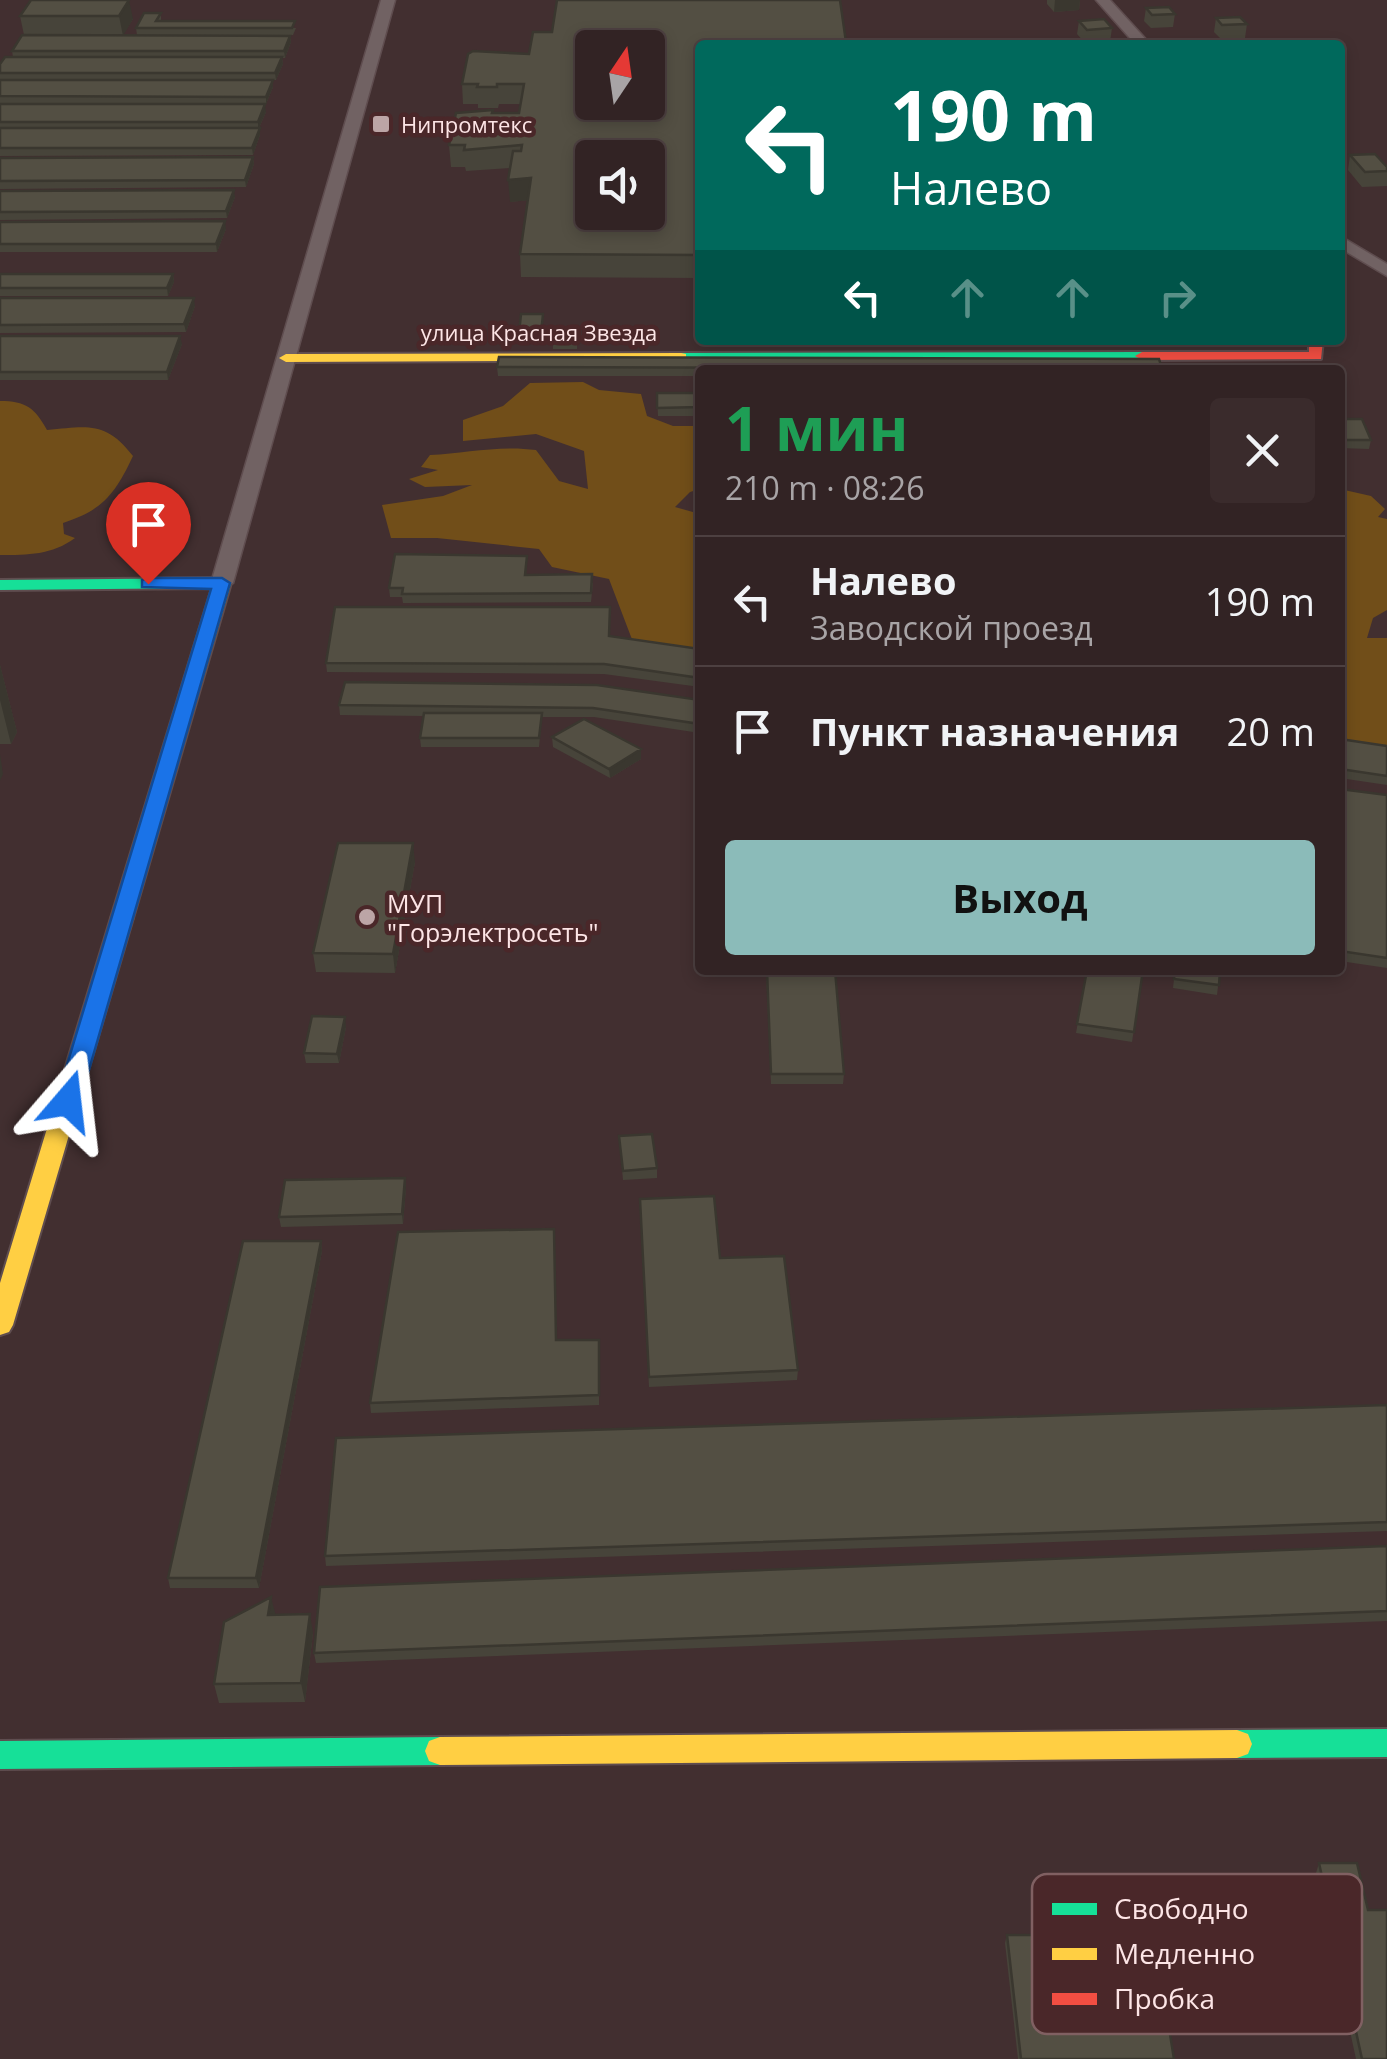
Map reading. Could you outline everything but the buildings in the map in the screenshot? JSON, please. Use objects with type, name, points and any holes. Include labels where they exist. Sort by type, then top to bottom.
[{"type":"street","points":[[0,1325],[222,583],[388,0]]},
{"type":"street","points":[[1103,0],[1139,40]]},
{"type":"street","points":[[1345,243],[1387,271]]},
{"type":"street","name":"улица Красная Звезда","points":[[286,358],[1316,356],[1316,345]]},
{"type":"street","points":[[0,584],[222,583]]},
{"type":"street","points":[[0,1754],[1387,1744]]},
{"type":"shaded area","points":[[583,382],[599,390],[641,394],[647,416],[673,426],[695,426],[695,490],[675,507],[695,513],[695,650],[633,642],[609,579],[552,567],[539,549],[437,538],[391,538],[382,505],[443,496],[472,485],[425,487],[409,479],[438,470],[421,467],[430,455],[536,450],[559,481],[588,489],[584,451],[536,434],[463,441],[463,420],[503,406],[530,383]]},
{"type":"shaded area","points":[[0,401],[29,407],[47,430],[85,427],[105,431],[133,456],[106,499],[63,523],[64,534],[75,538],[58,548],[0,555]]},
{"type":"shaded area","points":[[1345,490],[1371,496],[1385,509],[1378,517],[1387,519],[1387,610],[1373,618],[1367,638],[1387,638],[1387,747],[1345,741]]},
{"type":"traffic: fast","points":[[681,357],[1142,356]]},
{"type":"traffic: fast","points":[[0,585],[222,583],[122,918]]},
{"type":"traffic: fast","points":[[1237,1744],[1387,1743]]},
{"type":"traffic: fast","points":[[0,1755],[440,1751]]},
{"type":"traffic: slow","points":[[286,358],[681,357]]},
{"type":"traffic: slow","points":[[0,1325],[122,918]]},
{"type":"traffic: slow","points":[[440,1751],[1237,1744]]},
{"type":"traffic: jam","points":[[1142,356],[1316,356],[1316,345]]},
{"type":"place","name":"Нипромтекс","points":[[381,124]]},
{"type":"place","name":"МУП \"Горэлектросеть\"","points":[[367,917]]},
{"type":"route","points":[[68,1101],[222,583],[148,584]]}]
